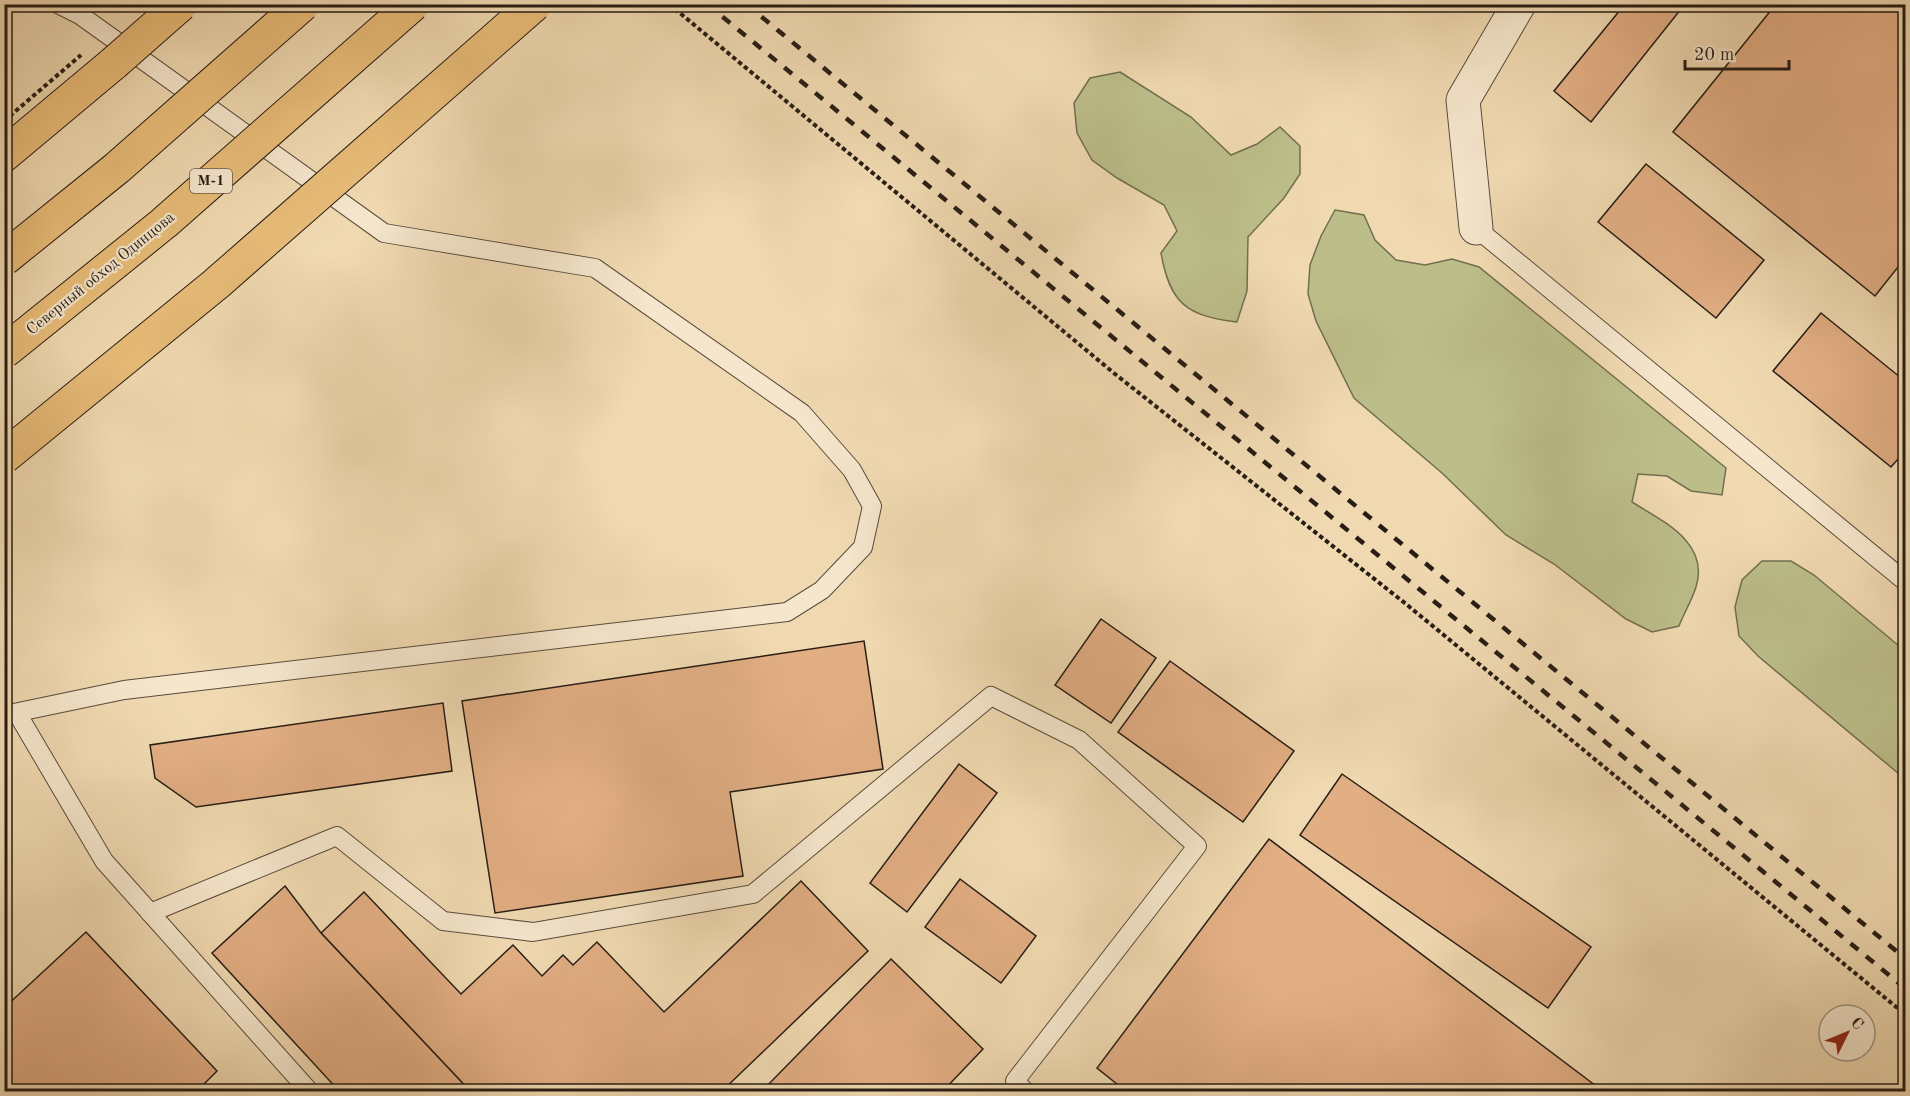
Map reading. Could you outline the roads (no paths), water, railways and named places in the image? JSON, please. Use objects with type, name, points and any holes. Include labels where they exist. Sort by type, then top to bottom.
[{"type":"main road","points":[[4,155],[181,4]]},
{"type":"main road","points":[[4,259],[117,168],[303,4]]},
{"type":"main road","name":"Северный обход Одинцова","points":[[4,352],[164,223],[413,4]]},
{"type":"main road","points":[[4,457],[216,284],[535,4]]},
{"type":"street","points":[[1476,228],[1463,100],[1519,4]]},
{"type":"lane","points":[[58,4],[80,15],[384,233],[595,268],[802,413],[852,470],[872,506],[863,547],[822,590],[787,612],[124,690],[11,714],[104,861],[310,1092]]},
{"type":"lane","points":[[1476,228],[1905,582]]},
{"type":"lane","points":[[150,913],[337,836],[443,921],[533,932],[753,894],[992,696],[1079,740],[1197,846],[1015,1088]]},
{"type":"railway","points":[[707,4],[1906,989]]},
{"type":"railway","points":[[746,4],[1906,959]]}]
